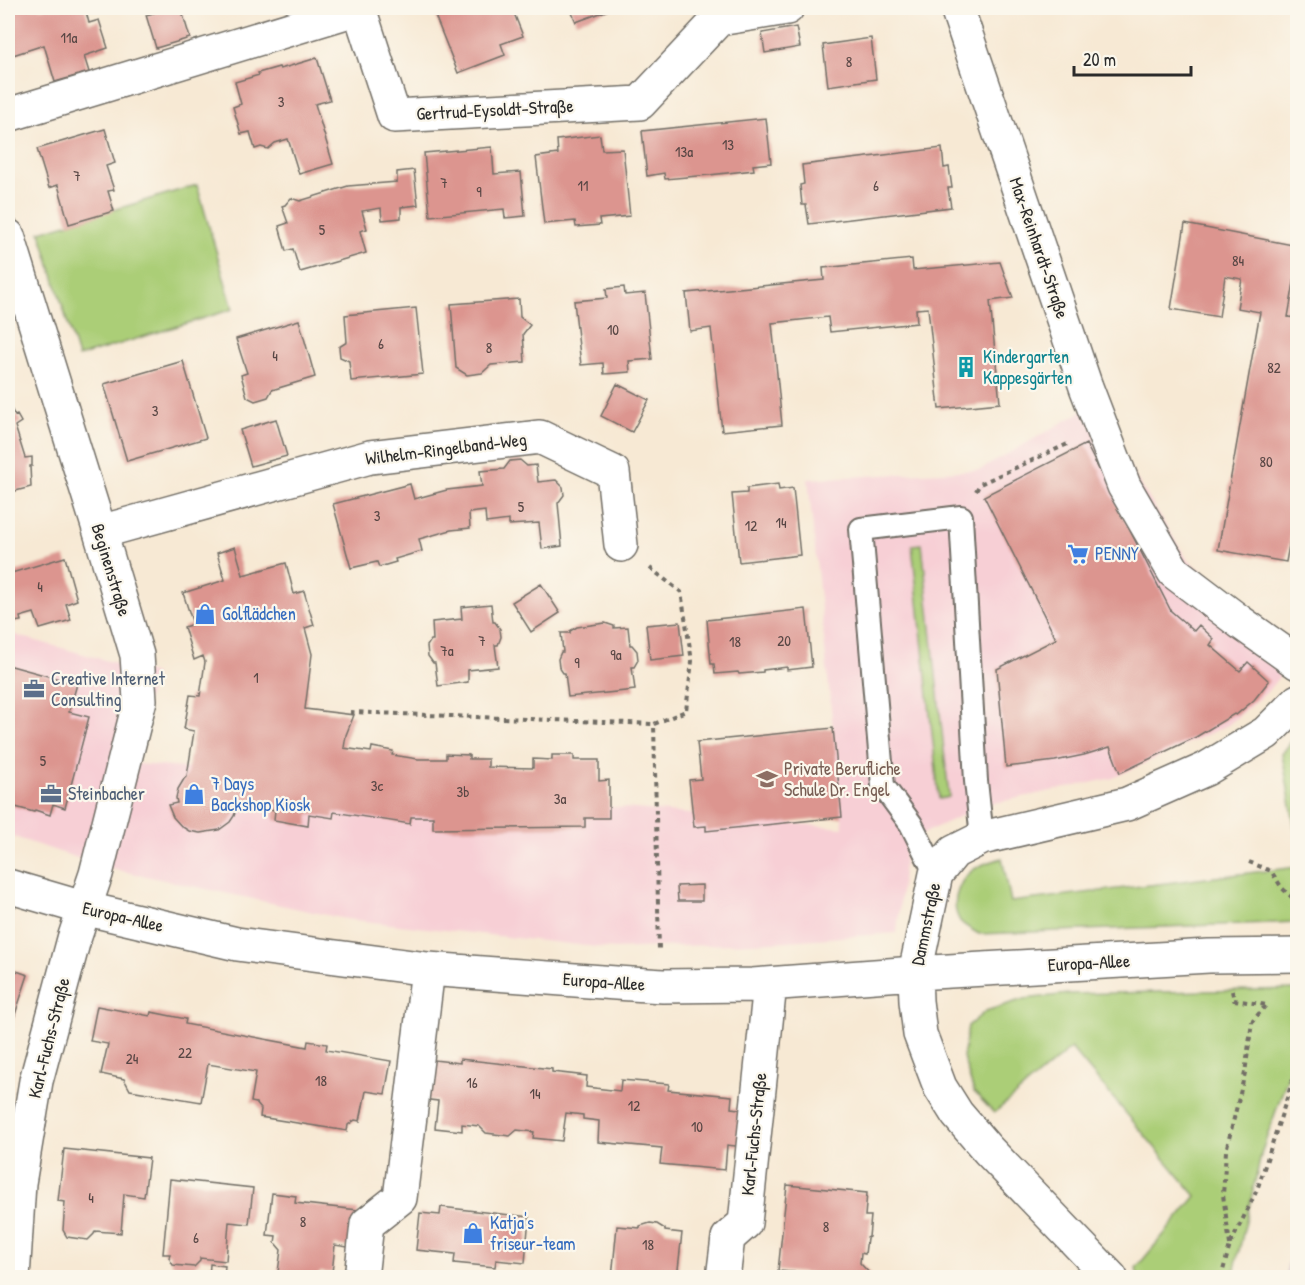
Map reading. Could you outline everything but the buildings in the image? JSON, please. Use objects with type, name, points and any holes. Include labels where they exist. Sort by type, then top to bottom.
[{"type":"street","name":"Gertrud-Eysoldt-Straße","points":[[8,115],[359,8],[394,116],[640,103],[719,19],[787,8]]},
{"type":"street","name":"Max-Reinhardt-Straße","points":[[957,8],[1086,387],[1124,486],[1174,572],[1239,622],[1298,663]]},
{"type":"street","name":"Beginenstraße","points":[[8,236],[136,655],[140,700],[96,873],[83,908]]},
{"type":"street","name":"Wilhelm-Ringelband-Weg","points":[[100,532],[370,457],[540,437],[613,472],[621,545]]},
{"type":"street","name":"Dammstraße","points":[[1111,1278],[988,1150],[955,1112],[940,1088],[920,1034],[915,972],[936,874],[954,852],[982,838],[1127,804],[1206,769],[1266,733],[1298,700]]},
{"type":"street","name":"Europa-Allee","points":[[8,886],[83,908],[237,944],[428,969],[663,986],[770,984],[915,972],[1209,956],[1298,955]]},
{"type":"street","name":"Karl-Fuchs-Straße","points":[[13,1278],[14,1183],[36,1081],[83,908]]},
{"type":"street","points":[[361,1278],[367,1224],[400,1198],[428,969]]},
{"type":"street","name":"Karl-Fuchs-Straße","points":[[723,1278],[728,1238],[745,1223],[770,984]]},
{"type":"lane","points":[[936,874],[911,824],[883,786],[861,530],[961,517],[976,781],[982,838]]},
{"type":"path","points":[[961,517],[980,484],[1077,440]]},
{"type":"path","points":[[350,712],[654,724],[686,711],[692,661],[681,592],[621,545]]},
{"type":"path","points":[[654,724],[659,954],[663,986]]},
{"type":"path","points":[[1249,862],[1271,871],[1282,888],[1298,903]]},
{"type":"path","points":[[1230,1245],[1223,1195],[1226,1151],[1245,1073],[1252,1023],[1267,1005],[1234,1000]]},
{"type":"path","points":[[1221,1278],[1230,1245],[1257,1190],[1298,1064]]},
{"type":"shaded area","points":[[1091,406],[1187,559],[1297,648],[1298,653],[1267,692],[1228,725],[1113,778],[985,805],[906,841],[897,933],[774,942],[615,949],[346,919],[108,868],[8,835],[8,633],[155,674],[128,763],[843,828],[808,479],[980,470]]},
{"type":"shaded area","points":[[1297,1208],[1297,1277],[1285,1277]]},
{"type":"green space","points":[[197,185],[233,309],[78,357],[40,232]]},
{"type":"green space","points":[[922,544],[949,797],[939,799],[912,545]]},
{"type":"green space","points":[[1297,734],[1297,840],[1282,754]]},
{"type":"green space","points":[[1002,858],[1011,902],[1297,867],[1297,922],[979,934],[960,921],[955,906],[958,889],[973,870],[985,863]]},
{"type":"green space","points":[[1297,989],[1297,1036],[1288,1076],[1262,1151],[1233,1277],[1138,1277],[1136,1268],[1196,1196],[1071,1048],[994,1113],[974,1092],[963,1057],[968,1026],[986,1011],[1024,999],[1069,994]]},
{"type":"place","name":"Kindergarten Kappesgärten","points":[[966,367]]},
{"type":"place","name":"PENNY","points":[[1078,554]]},
{"type":"place","name":"Golflädchen","points":[[205,614]]},
{"type":"place","name":"Creative Internet Consulting","points":[[34,689]]},
{"type":"place","name":"Private Berufliche Schule Dr. Engel","points":[[767,779]]},
{"type":"place","name":"Steinbacher","points":[[51,794]]},
{"type":"place","name":"7 Days Backshop Kiosk","points":[[194,794]]},
{"type":"place","name":"Katja's friseur-team","points":[[473,1233]]}]
